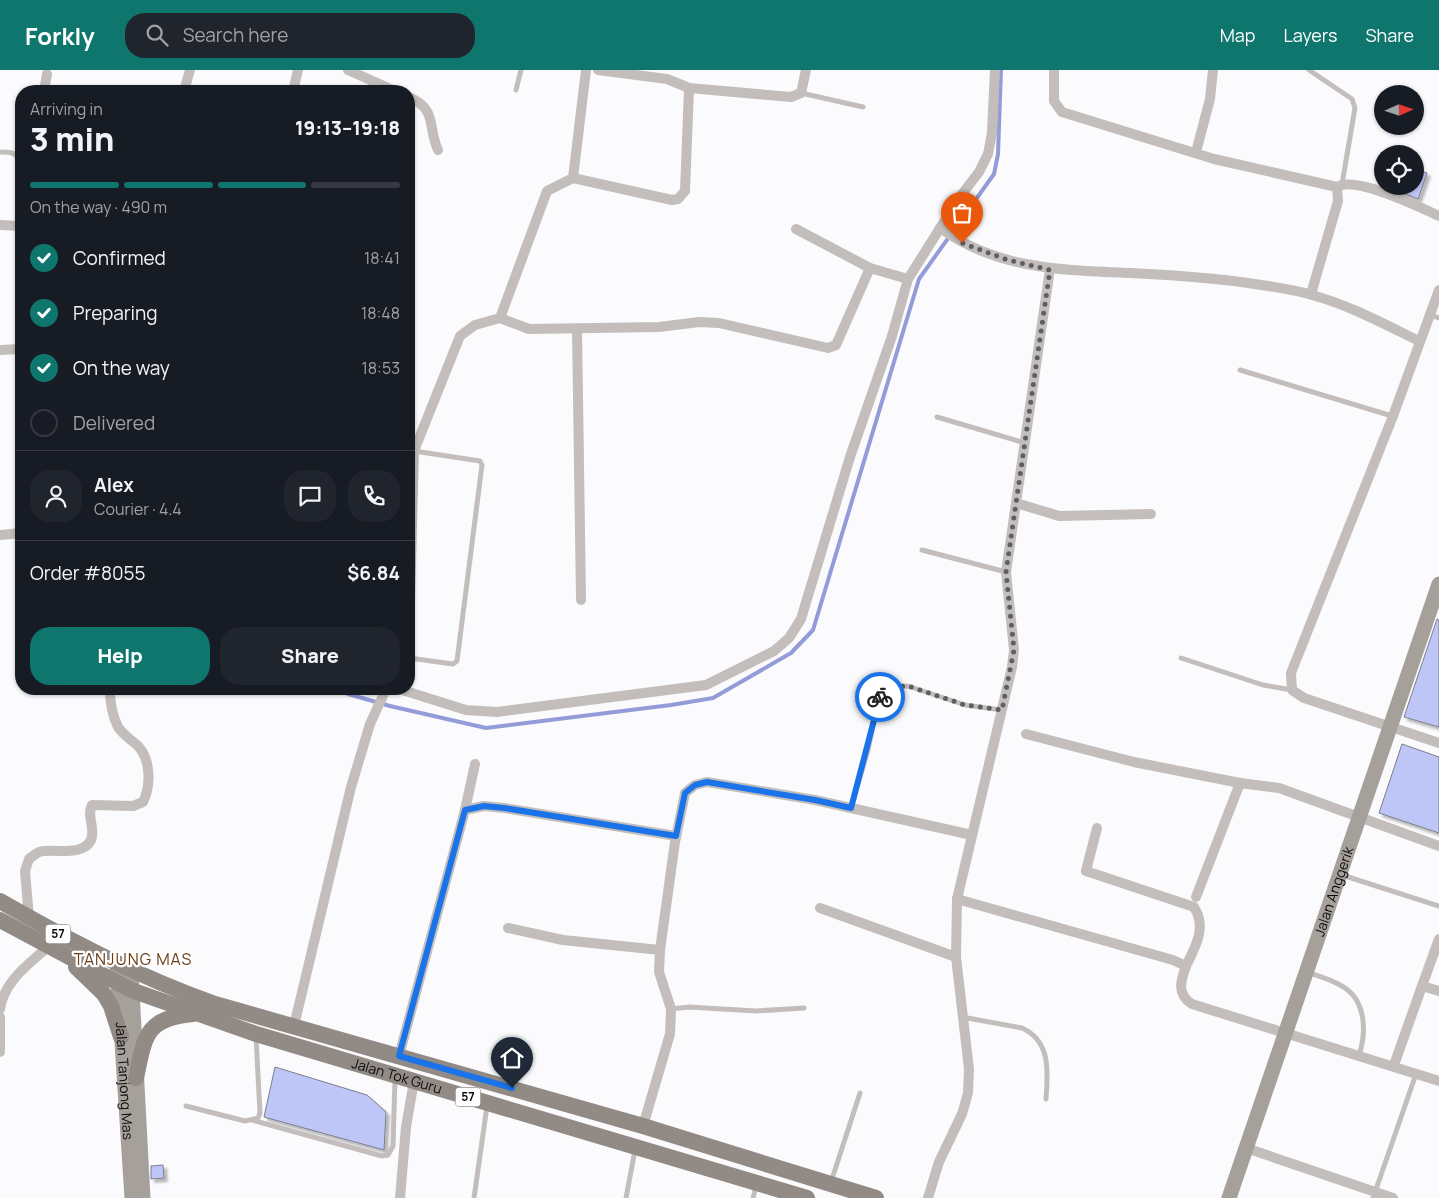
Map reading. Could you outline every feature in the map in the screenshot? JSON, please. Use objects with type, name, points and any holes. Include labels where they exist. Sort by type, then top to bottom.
[{"type":"main road","name":"Jalan Anggerik","points":[[1229,1198],[1389,725],[1439,584]]},
{"type":"main road","name":"Jalan Tok Guru","points":[[0,901],[124,968],[215,1004],[643,1126],[876,1198]]},
{"type":"main road","name":"Jalan Tok Guru","points":[[0,920],[125,986],[198,1014],[256,1034],[636,1148],[755,1191],[806,1198]]},
{"type":"main road","points":[[75,961],[78,970],[104,994],[111,1006],[121,1037]]},
{"type":"main road","name":"Jalan Tanjong Mas","points":[[124,968],[136,1078],[143,1198]]},
{"type":"main road","name":"Jalan Tanjong Mas","points":[[125,986],[121,1037],[132,1198]]},
{"type":"main road","points":[[136,1078],[144,1044],[157,1023],[167,1017],[198,1014]]},
{"type":"street","points":[[186,85],[190,70]]},
{"type":"street","points":[[294,85],[298,70]]},
{"type":"street","points":[[348,70],[382,85]]},
{"type":"street","points":[[573,178],[586,70]]},
{"type":"street","points":[[598,70],[667,79],[689,88],[791,97],[802,93],[806,70]]},
{"type":"street","points":[[415,694],[466,710],[497,712],[706,684],[774,651],[789,638],[801,619],[850,457],[892,336],[908,279],[943,230],[959,198],[979,172],[988,154],[992,133],[995,70]]},
{"type":"street","points":[[1054,70],[1054,100],[1062,112],[1196,152],[1339,185],[1350,184],[1389,195],[1439,216]]},
{"type":"street","points":[[1196,152],[1210,98],[1213,70]]},
{"type":"street","points":[[45,85],[47,74]]},
{"type":"street","points":[[500,318],[547,191],[573,178],[667,199],[678,199],[685,191],[689,88]]},
{"type":"street","points":[[415,100],[425,106],[431,117],[434,140],[438,150]]},
{"type":"street","points":[[1311,294],[1338,201],[1339,185]]},
{"type":"street","points":[[0,225],[15,226]]},
{"type":"street","points":[[796,229],[870,268],[908,279]]},
{"type":"street","points":[[943,230],[956,239],[1008,260],[1050,270],[1164,275],[1247,283],[1311,294],[1364,314],[1419,341]]},
{"type":"street","points":[[415,448],[460,336],[475,325],[500,318],[528,329],[659,327],[699,322],[719,323],[828,348],[836,345],[870,268]]},
{"type":"street","points":[[928,1198],[938,1162],[962,1114],[968,1093],[969,1069],[956,957],[957,900],[1002,710],[1014,650],[1006,572],[1050,270]]},
{"type":"street","points":[[1439,290],[1434,317],[1419,341],[1393,416],[1291,673],[1292,690],[1304,698],[1439,743]]},
{"type":"street","points":[[577,329],[581,600]]},
{"type":"street","points":[[0,350],[15,349]]},
{"type":"street","points":[[1016,503],[1059,516],[1151,514]]},
{"type":"street","points":[[0,535],[15,534]]},
{"type":"street","points":[[29,918],[25,871],[29,859],[38,852],[81,848],[90,842],[93,834],[89,810],[92,805],[133,806],[143,802],[148,793],[146,759],[139,747],[119,729],[113,715],[111,695]]},
{"type":"street","points":[[294,1026],[351,787],[370,724],[383,695]]},
{"type":"street","points":[[1026,734],[1134,762],[1240,783],[1280,788],[1439,846]]},
{"type":"street","points":[[399,1056],[465,810],[475,764]]},
{"type":"street","points":[[643,1126],[670,1034],[671,1009],[659,972],[660,950],[676,836],[685,793],[695,785],[707,782],[815,800],[972,835]]},
{"type":"street","points":[[1196,897],[1240,783]]},
{"type":"street","points":[[465,810],[484,806],[504,808],[676,836]]},
{"type":"street","points":[[1097,828],[1086,871],[1194,907],[1200,916],[1199,936],[1180,985],[1188,1002],[1394,1065],[1439,1081]]},
{"type":"street","points":[[957,900],[1173,960],[1186,966]]},
{"type":"street","points":[[820,908],[956,957]]},
{"type":"street","points":[[508,928],[563,940],[660,950]]},
{"type":"street","points":[[1394,1065],[1439,939]]},
{"type":"street","points":[[0,1009],[7,990],[15,977],[48,946]]},
{"type":"street","points":[[1422,986],[1439,991]]},
{"type":"street","points":[[0,1017],[0,1052]]},
{"type":"street","points":[[400,1198],[406,1127],[414,1081]]},
{"type":"street","points":[[1246,1148],[1374,1195],[1393,1198]]},
{"type":"lane","points":[[516,90],[521,70]]},
{"type":"lane","points":[[1309,70],[1352,99],[1355,108],[1339,185]]},
{"type":"lane","points":[[802,93],[863,107]]},
{"type":"lane","points":[[0,152],[15,154]]},
{"type":"lane","points":[[1240,370],[1393,416]]},
{"type":"lane","points":[[937,417],[1025,443]]},
{"type":"lane","points":[[415,451],[480,462],[482,465],[457,661],[452,664],[415,659]]},
{"type":"lane","points":[[922,550],[1006,572]]},
{"type":"lane","points":[[1181,658],[1263,684],[1292,690]]},
{"type":"lane","points":[[851,808],[868,750],[879,698],[889,687],[908,686],[965,705],[1002,710]]},
{"type":"lane","points":[[1340,874],[1439,906]]},
{"type":"lane","points":[[1306,972],[1342,985],[1354,995],[1362,1010],[1364,1027],[1364,1041],[1359,1055]]},
{"type":"lane","points":[[671,1009],[690,1007],[756,1011],[804,1008]]},
{"type":"lane","points":[[962,1017],[1022,1028],[1031,1032],[1039,1040],[1045,1052],[1047,1066],[1046,1099]]},
{"type":"lane","points":[[186,1106],[245,1121],[258,1118],[260,1113],[256,1034]]},
{"type":"lane","points":[[1374,1195],[1416,1074]]},
{"type":"lane","points":[[252,1120],[382,1156],[388,1155],[393,1146],[395,1076]]},
{"type":"lane","points":[[830,1185],[860,1093]]},
{"type":"lane","points":[[474,1198],[488,1103]]},
{"type":"lane","points":[[626,1198],[636,1148]]},
{"type":"building","points":[[1408,195],[1419,195],[1418,199]]},
{"type":"building","points":[[1437,619],[1439,620],[1439,727],[1404,717]]},
{"type":"building","points":[[1402,744],[1439,757],[1439,833],[1379,813]]},
{"type":"building","points":[[275,1067],[367,1095],[386,1112],[384,1150],[264,1117]]},
{"type":"building","points":[[163,1165],[164,1178],[151,1179],[151,1166]]},
{"type":"waterway","points":[[352,695],[390,706],[486,728],[713,698],[791,653],[813,630],[919,279],[994,174],[998,154],[1001,70]]},
{"type":"way so far","points":[[880,697],[889,687],[908,686],[965,705],[1002,710],[1012,667],[1014,650],[1010,629],[1006,572],[1050,270],[1014,262],[962,243]]},
{"type":"district","name":"TANJUNG MAS","points":[[133,959]]},
{"type":"route","points":[[512,1088],[399,1056],[465,810],[484,806],[504,808],[676,836],[685,793],[695,785],[707,782],[851,808],[868,750],[880,697]]}]
